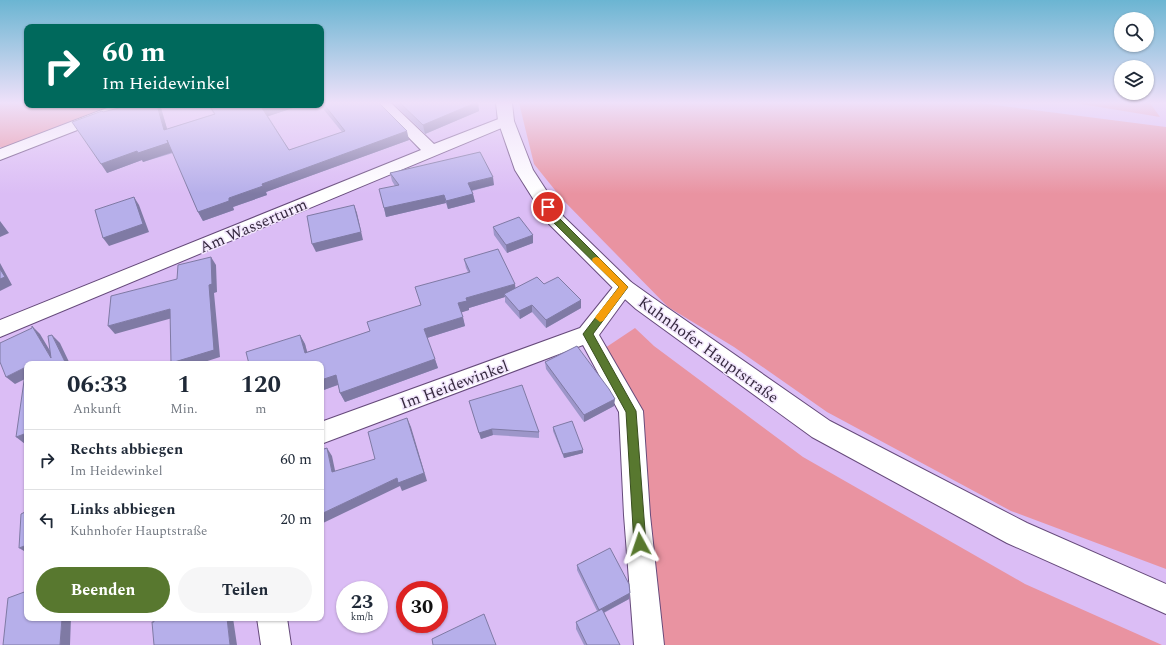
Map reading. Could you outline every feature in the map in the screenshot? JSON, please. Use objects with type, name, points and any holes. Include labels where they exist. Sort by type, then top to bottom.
[{"type":"street","points":[[0,155],[57,133]]},
{"type":"street","points":[[413,133],[430,150]]},
{"type":"street","name":"Am Wasserturm","points":[[0,329],[430,150],[463,133]]},
{"type":"street","name":"Kuhnhofer Hauptstraße","points":[[512,133],[524,170],[556,220],[624,287],[821,429],[1017,533],[1166,599]]},
{"type":"street","points":[[624,287],[588,334],[631,411],[637,515],[649,645]]},
{"type":"street","name":"Im Heidewinkel","points":[[324,432],[588,334]]},
{"type":"street","points":[[272,621],[276,645]]},
{"type":"shaded area","points":[[0,133],[43,133],[3,148],[0,147]]},
{"type":"shaded area","points":[[526,133],[1166,133],[1166,569],[1011,511],[827,412],[734,347],[668,307],[563,200],[534,164]]},
{"type":"shaded area","points":[[635,328],[654,346],[803,457],[1025,584],[1162,645],[649,645],[640,410],[599,352]]},
{"type":"building","points":[[80,133],[278,133],[289,150],[339,133],[401,133],[262,184],[263,186],[229,198],[229,201],[198,212],[167,140],[168,143],[138,153],[137,151],[101,164]]},
{"type":"building","points":[[480,152],[493,177],[468,183],[473,194],[446,201],[444,195],[384,208],[379,189],[399,185],[390,173]]},
{"type":"building","points":[[134,197],[143,224],[103,238],[95,210]]},
{"type":"building","points":[[354,205],[361,232],[312,244],[307,216]]},
{"type":"building","points":[[519,217],[533,235],[506,245],[493,227]]},
{"type":"building","points":[[498,249],[515,284],[466,298],[467,301],[458,303],[463,317],[424,329],[435,359],[340,393],[336,375],[324,379],[324,361],[248,361],[246,352],[300,335],[305,353],[370,331],[367,322],[421,305],[415,287],[470,272],[464,259]]},
{"type":"building","points":[[211,257],[212,284],[209,285],[214,350],[178,361],[171,361],[170,309],[108,326],[111,296],[177,279],[178,265]]},
{"type":"building","points":[[0,269],[5,277],[0,279]]},
{"type":"building","points":[[537,277],[544,284],[558,277],[581,300],[546,320],[532,305],[519,311],[504,294]]},
{"type":"building","points":[[32,326],[51,358],[48,336],[52,335],[65,361],[24,361],[24,368],[6,377],[0,362],[0,343],[32,328]]},
{"type":"building","points":[[577,346],[615,399],[584,415],[545,362]]},
{"type":"building","points":[[24,381],[24,434],[16,437]]},
{"type":"building","points":[[522,385],[539,432],[492,429],[479,433],[469,401]]},
{"type":"building","points":[[407,418],[424,473],[398,483],[397,478],[324,513],[324,449],[327,448],[332,472],[375,459],[368,432]]},
{"type":"building","points":[[572,421],[583,450],[563,454],[553,427]]},
{"type":"building","points":[[24,512],[24,546],[19,548],[21,514]]},
{"type":"building","points":[[610,548],[629,584],[630,593],[599,610],[577,565]]},
{"type":"building","points":[[24,592],[24,621],[62,621],[60,645],[3,645],[8,598]]},
{"type":"building","points":[[602,609],[620,645],[587,645],[576,622]]},
{"type":"building","points":[[484,614],[496,645],[433,645],[432,639],[444,633],[448,633],[448,631]]},
{"type":"building","points":[[227,621],[230,645],[154,645],[152,622]]},
{"type":"slow traffic","points":[[596,260],[624,287],[600,318]]},
{"type":"route","points":[[548,207],[556,220],[624,287],[588,334],[631,411],[640,544]]}]
